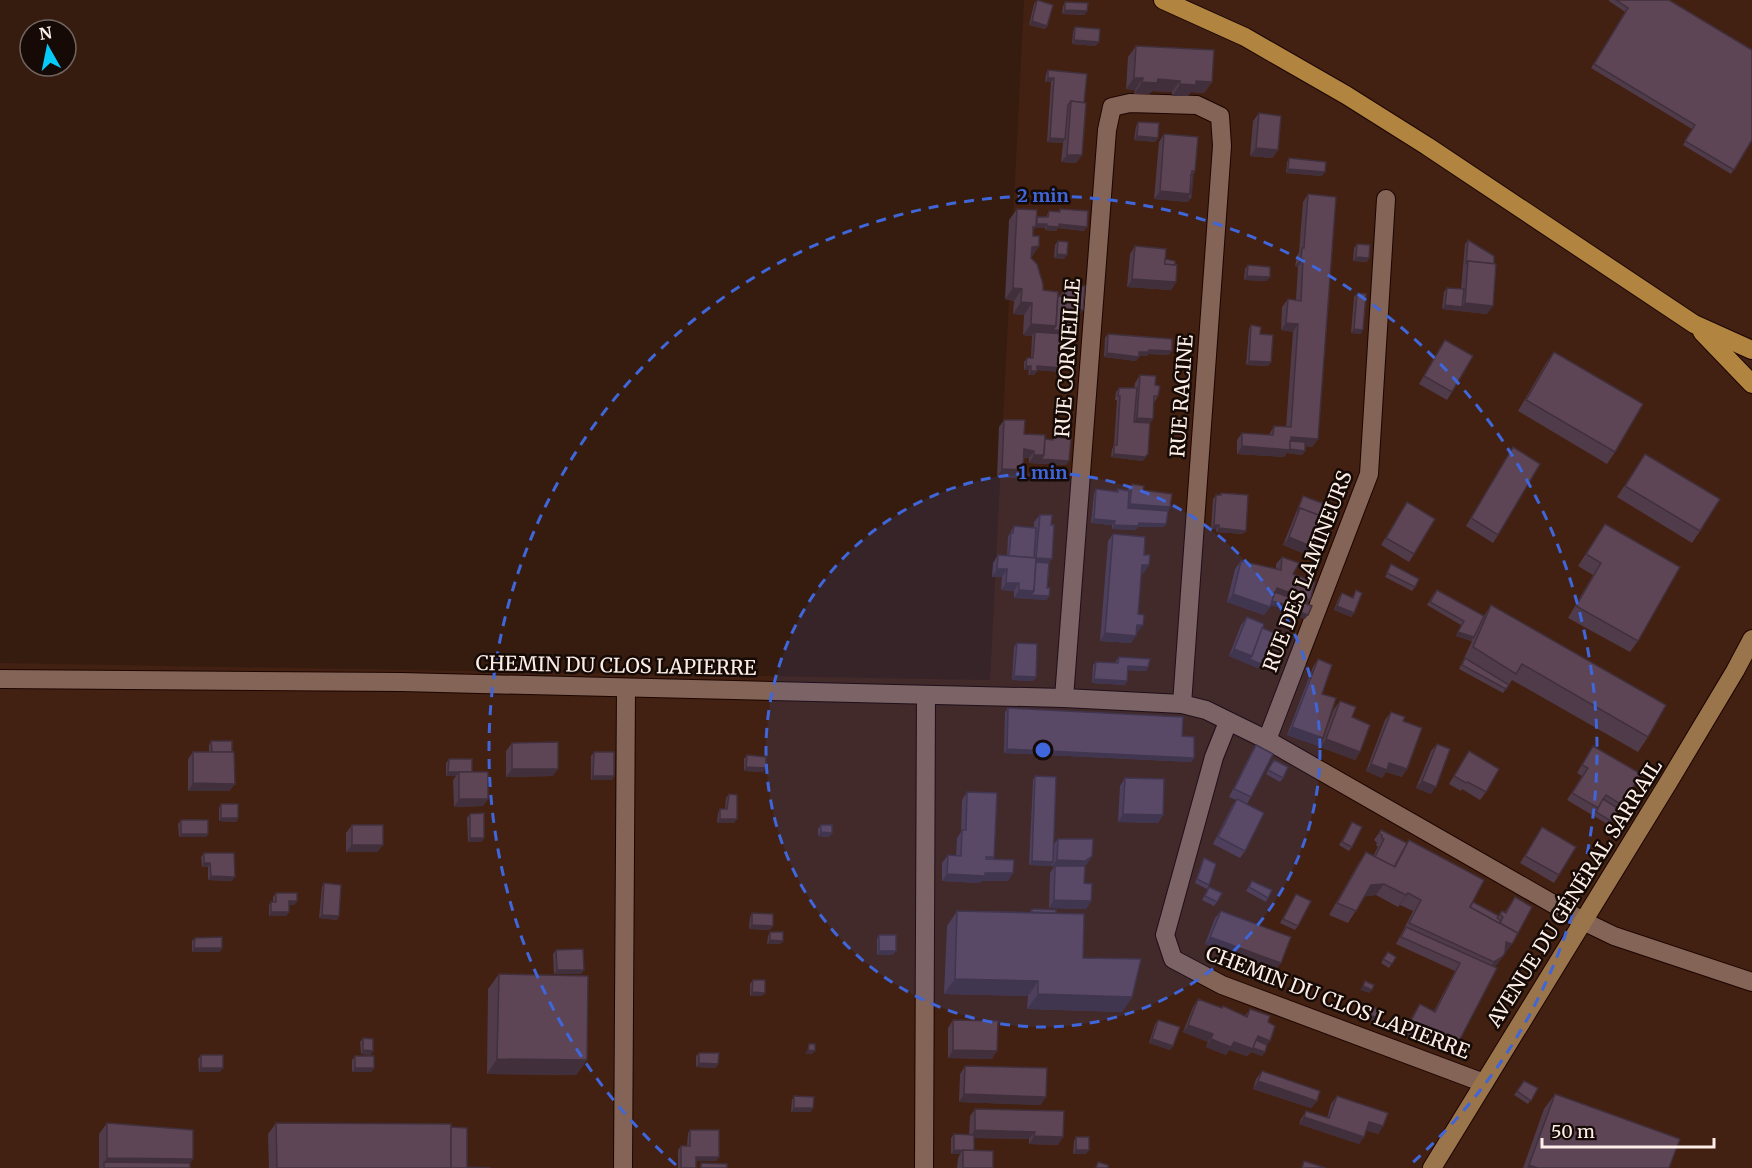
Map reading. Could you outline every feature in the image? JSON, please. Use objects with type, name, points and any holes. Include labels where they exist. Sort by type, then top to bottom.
[{"type":"main road","points":[[1163,0],[1245,37],[1346,95],[1427,146],[1694,324],[1752,350]]},
{"type":"main road","points":[[1694,324],[1752,384]]},
{"type":"main road","name":"AVENUE DU GÉNÉRAL SARRAIL","points":[[1432,1168],[1668,783],[1752,639]]},
{"type":"street","name":"RUE CORNEILLE","points":[[1064,698],[1107,130],[1112,107],[1130,103],[1197,105]]},
{"type":"street","name":"RUE RACINE","points":[[1182,704],[1222,146],[1220,116],[1197,105]]},
{"type":"street","name":"RUE DES LAMINEURS","points":[[1267,740],[1369,474],[1386,199]]},
{"type":"street","name":"CHEMIN DU CLOS LAPIERRE","points":[[0,679],[401,682],[1064,698],[1182,704],[1206,710],[1267,740],[1583,921],[1614,936],[1752,982]]},
{"type":"street","points":[[623,1168],[626,687]]},
{"type":"street","points":[[924,1168],[926,695]]},
{"type":"street","name":"CHEMIN DU CLOS LAPIERRE","points":[[1228,722],[1214,757],[1165,935],[1173,959],[1222,985],[1484,1083]]},
{"type":"shaded area","points":[[1024,0],[1752,0],[1752,1168],[0,1168],[0,663],[990,680]]},
{"type":"building","points":[[1037,0],[1053,5],[1047,26],[1032,21]]},
{"type":"building","points":[[1616,0],[1669,0],[1752,50],[1752,140],[1734,170],[1685,141],[1695,125],[1594,64],[1628,8]]},
{"type":"building","points":[[1065,2],[1088,3],[1087,11],[1065,10]]},
{"type":"building","points":[[1075,27],[1100,29],[1099,42],[1074,40]]},
{"type":"building","points":[[1136,46],[1214,50],[1212,82],[1196,81],[1196,85],[1158,79],[1157,83],[1142,82],[1143,78],[1134,78]]},
{"type":"building","points":[[1048,70],[1087,74],[1084,103],[1071,101],[1068,105],[1065,139],[1050,138],[1054,78],[1048,78]]},
{"type":"building","points":[[1071,101],[1086,103],[1082,155],[1067,155]]},
{"type":"building","points":[[1259,113],[1281,116],[1278,150],[1256,148]]},
{"type":"building","points":[[1138,122],[1159,123],[1158,138],[1137,136]]},
{"type":"building","points":[[1164,134],[1198,137],[1190,194],[1160,191]]},
{"type":"building","points":[[1289,158],[1326,162],[1325,172],[1288,169]]},
{"type":"building","points":[[1191,175],[1193,175],[1191,198],[1187,198],[1190,194]]},
{"type":"building","points":[[1308,194],[1336,197],[1318,439],[1291,437],[1290,450],[1242,446],[1242,433],[1273,435],[1274,426],[1291,427],[1298,324],[1286,323],[1288,299],[1301,301],[1303,259],[1301,259],[1302,248],[1304,248]]},
{"type":"building","points":[[1017,209],[1037,210],[1033,236],[1039,236],[1039,246],[1032,247],[1031,258],[1037,264],[1043,290],[1058,292],[1056,326],[1031,324],[1032,303],[1021,302],[1022,289],[1013,288]]},
{"type":"building","points":[[1060,209],[1088,211],[1087,227],[1037,224],[1037,217],[1048,217],[1049,211],[1060,212]]},
{"type":"building","points":[[1468,240],[1494,256],[1494,264],[1468,261],[1466,264]]},
{"type":"building","points":[[1058,241],[1068,242],[1067,255],[1057,254]]},
{"type":"building","points":[[1357,244],[1370,245],[1369,258],[1356,257]]},
{"type":"building","points":[[1135,246],[1166,249],[1165,264],[1177,265],[1176,282],[1132,279]]},
{"type":"building","points":[[1165,259],[1175,261],[1175,265],[1165,264]]},
{"type":"building","points":[[1468,261],[1496,264],[1493,306],[1465,303]]},
{"type":"building","points":[[1248,265],[1270,267],[1270,277],[1247,276]]},
{"type":"building","points":[[1085,286],[1083,310],[1070,310],[1069,331],[1053,330],[1056,326],[1058,296],[1064,297],[1065,288]]},
{"type":"building","points":[[1447,288],[1464,289],[1462,307],[1445,305]]},
{"type":"building","points":[[1357,293],[1366,294],[1363,330],[1354,329]]},
{"type":"building","points":[[1251,325],[1261,327],[1260,334],[1273,335],[1271,362],[1249,361]]},
{"type":"building","points":[[1035,332],[1066,334],[1063,368],[1037,366],[1037,371],[1031,371],[1031,366],[1026,366],[1027,358],[1033,358]]},
{"type":"building","points":[[1108,334],[1172,339],[1172,351],[1149,350],[1149,352],[1139,352],[1139,357],[1107,353]]},
{"type":"building","points":[[1445,340],[1473,356],[1452,392],[1424,376]]},
{"type":"building","points":[[1554,352],[1643,404],[1615,452],[1526,400]]},
{"type":"building","points":[[1140,375],[1156,376],[1155,385],[1160,386],[1158,396],[1154,396],[1153,419],[1137,418]]},
{"type":"building","points":[[1119,388],[1137,388],[1134,422],[1150,423],[1148,454],[1145,457],[1114,454],[1114,445],[1117,445]]},
{"type":"building","points":[[1004,420],[1025,420],[1024,434],[1045,435],[1044,455],[1034,455],[1034,451],[1024,449],[1023,470],[1002,469]]},
{"type":"building","points":[[1054,437],[1071,439],[1069,461],[1041,459],[1044,455],[1045,439],[1053,440]]},
{"type":"building","points":[[1290,441],[1305,442],[1305,451],[1290,449]]},
{"type":"building","points":[[1513,447],[1540,464],[1498,535],[1471,518]]},
{"type":"building","points":[[1645,454],[1720,499],[1700,531],[1625,486]]},
{"type":"building","points":[[1132,484],[1144,486],[1143,490],[1172,494],[1170,507],[1130,504]]},
{"type":"building","points":[[1096,489],[1129,491],[1128,508],[1168,511],[1166,524],[1114,525],[1115,521],[1094,519]]},
{"type":"building","points":[[1221,493],[1248,495],[1246,531],[1219,528],[1219,525],[1214,525],[1216,495],[1221,495]]},
{"type":"building","points":[[1303,496],[1330,506],[1325,518],[1300,508],[1297,512]]},
{"type":"building","points":[[1407,502],[1435,519],[1414,554],[1386,538]]},
{"type":"building","points":[[1300,508],[1326,518],[1315,548],[1289,537]]},
{"type":"building","points":[[1040,515],[1052,515],[1051,525],[1054,525],[1052,559],[1036,558]]},
{"type":"building","points":[[1605,524],[1680,567],[1638,641],[1576,606],[1601,563],[1586,554]]},
{"type":"building","points":[[1014,526],[1036,528],[1034,558],[1009,556],[1011,533],[1013,533]]},
{"type":"building","points":[[1113,534],[1145,537],[1144,555],[1150,555],[1149,565],[1142,565],[1138,614],[1144,615],[1143,625],[1137,625],[1136,636],[1105,633]]},
{"type":"building","points":[[998,555],[1036,558],[1034,591],[1019,590],[1019,583],[1006,583],[1007,569],[997,569]]},
{"type":"building","points":[[1282,557],[1299,563],[1293,574],[1315,582],[1310,600],[1277,588],[1270,607],[1233,594],[1241,561],[1281,570]]},
{"type":"building","points":[[1036,562],[1049,563],[1047,588],[1050,588],[1049,596],[1031,595],[1034,591]]},
{"type":"building","points":[[1391,564],[1419,579],[1415,587],[1387,573]]},
{"type":"building","points":[[1356,590],[1362,593],[1354,613],[1337,606],[1342,593],[1353,598]]},
{"type":"building","points":[[1437,590],[1484,616],[1474,637],[1458,632],[1464,621],[1430,602]]},
{"type":"building","points":[[1275,592],[1312,606],[1308,615],[1272,601]]},
{"type":"building","points":[[1491,605],[1666,705],[1648,737],[1522,664],[1516,674],[1473,647]]},
{"type":"building","points":[[1247,617],[1264,624],[1252,656],[1234,649]]},
{"type":"building","points":[[1262,628],[1277,634],[1267,659],[1264,658],[1261,664],[1249,659]]},
{"type":"building","points":[[1017,643],[1037,644],[1036,677],[1014,676]]},
{"type":"building","points":[[1119,657],[1150,659],[1148,667],[1128,666],[1127,681],[1094,679],[1096,662],[1118,663]]},
{"type":"building","points":[[1465,658],[1509,685],[1506,689],[1462,665]]},
{"type":"building","points":[[1318,659],[1332,665],[1322,694],[1336,698],[1323,738],[1292,727]]},
{"type":"building","points":[[1340,701],[1356,707],[1352,717],[1370,725],[1360,752],[1326,739]]},
{"type":"building","points":[[1008,708],[1183,717],[1182,736],[1194,737],[1194,758],[1007,749]]},
{"type":"building","points":[[1391,712],[1405,717],[1403,721],[1422,728],[1407,769],[1389,763],[1387,770],[1371,764]]},
{"type":"building","points":[[211,741],[232,741],[232,752],[212,752]]},
{"type":"building","points":[[558,742],[558,769],[512,769],[512,743]]},
{"type":"building","points":[[1437,744],[1450,749],[1436,787],[1422,781]]},
{"type":"building","points":[[1256,745],[1273,754],[1251,797],[1234,789]]},
{"type":"building","points":[[1593,746],[1641,774],[1622,805],[1606,795],[1598,808],[1572,793],[1588,768],[1582,765]]},
{"type":"building","points":[[1469,751],[1499,769],[1486,792],[1454,776]]},
{"type":"building","points":[[193,752],[234,752],[235,784],[193,783]]},
{"type":"building","points":[[594,752],[614,752],[614,776],[593,776]]},
{"type":"building","points":[[747,755],[766,757],[766,768],[746,767]]},
{"type":"building","points":[[449,759],[472,759],[472,772],[448,772]]},
{"type":"building","points":[[1274,760],[1288,767],[1283,778],[1268,770]]},
{"type":"building","points":[[459,772],[488,772],[488,799],[459,799]]},
{"type":"building","points":[[1035,776],[1056,777],[1053,862],[1032,861]]},
{"type":"building","points":[[1125,778],[1164,779],[1163,815],[1123,814]]},
{"type":"building","points":[[967,792],[997,793],[994,857],[986,857],[986,859],[1014,860],[1013,873],[985,873],[985,876],[947,874],[948,855],[961,856],[962,830],[966,830]]},
{"type":"building","points":[[729,794],[737,795],[737,819],[720,819],[720,809],[727,809]]},
{"type":"building","points":[[1237,799],[1264,813],[1245,851],[1218,837]]},
{"type":"building","points":[[1603,799],[1619,809],[1611,821],[1596,812]]},
{"type":"building","points":[[221,804],[238,804],[238,818],[221,818]]},
{"type":"building","points":[[484,813],[484,838],[470,838],[470,814]]},
{"type":"building","points":[[181,820],[208,820],[208,834],[181,834]]},
{"type":"building","points":[[1352,822],[1362,827],[1352,847],[1342,842]]},
{"type":"building","points":[[352,825],[383,825],[383,845],[352,845]]},
{"type":"building","points":[[821,825],[832,825],[832,833],[821,832]]},
{"type":"building","points":[[1542,827],[1576,847],[1559,875],[1525,856]]},
{"type":"building","points":[[1381,830],[1407,843],[1394,867],[1375,857],[1384,839],[1379,833]]},
{"type":"building","points":[[1058,839],[1093,839],[1092,856],[1085,861],[1057,860]]},
{"type":"building","points":[[1409,840],[1484,880],[1470,907],[1518,933],[1512,944],[1506,942],[1505,953],[1502,957],[1494,962],[1409,923],[1421,900],[1384,884],[1371,885],[1356,911],[1337,903],[1366,852],[1395,867]]},
{"type":"building","points":[[204,853],[234,853],[235,877],[211,876],[210,863],[204,863]]},
{"type":"building","points":[[1204,858],[1216,864],[1209,885],[1197,879]]},
{"type":"building","points":[[1055,866],[1085,866],[1084,883],[1092,884],[1091,901],[1054,900]]},
{"type":"building","points":[[1252,881],[1272,890],[1268,898],[1249,887]]},
{"type":"building","points":[[324,883],[341,885],[339,916],[322,915]]},
{"type":"building","points":[[1209,887],[1222,893],[1217,902],[1205,896]]},
{"type":"building","points":[[276,893],[297,893],[297,901],[289,901],[289,912],[271,912],[271,902],[276,902]]},
{"type":"building","points":[[1296,894],[1311,901],[1298,926],[1283,919]]},
{"type":"building","points":[[1515,897],[1532,907],[1516,937],[1518,933],[1500,923],[1503,917],[1500,914],[1502,911],[1506,913]]},
{"type":"building","points":[[1473,902],[1499,916],[1497,918],[1501,921],[1499,923],[1470,907]]},
{"type":"building","points":[[1032,909],[1056,910],[1056,913],[1030,912]]},
{"type":"building","points":[[957,911],[1084,914],[1083,958],[1141,959],[1132,997],[1038,994],[1038,981],[955,979]]},
{"type":"building","points":[[1221,911],[1291,937],[1281,963],[1210,937]]},
{"type":"building","points":[[752,913],[773,914],[773,926],[752,925]]},
{"type":"building","points":[[1406,927],[1497,968],[1457,1045],[1408,1026],[1420,1004],[1435,1012],[1460,963],[1401,937]]},
{"type":"building","points":[[770,932],[783,932],[783,941],[770,940]]},
{"type":"building","points":[[879,935],[896,935],[896,951],[879,951]]},
{"type":"building","points":[[222,937],[222,948],[194,948],[195,938]]},
{"type":"building","points":[[583,949],[584,970],[557,970],[556,950]]},
{"type":"building","points":[[1388,952],[1396,957],[1392,964],[1383,959]]},
{"type":"building","points":[[499,974],[588,976],[587,1060],[497,1059]]},
{"type":"building","points":[[753,980],[765,980],[765,993],[752,992]]},
{"type":"building","points":[[1365,981],[1374,985],[1372,990],[1363,986]]},
{"type":"building","points":[[1198,999],[1222,1008],[1223,1006],[1247,1017],[1250,1009],[1270,1016],[1268,1022],[1275,1026],[1270,1041],[1258,1036],[1253,1049],[1234,1042],[1231,1047],[1211,1039],[1213,1034],[1188,1025]]},
{"type":"building","points":[[1365,1004],[1384,1011],[1380,1019],[1362,1012]]},
{"type":"building","points":[[953,1020],[998,1021],[997,1051],[953,1050]]},
{"type":"building","points":[[1158,1020],[1180,1027],[1173,1046],[1152,1039]]},
{"type":"building","points":[[363,1038],[373,1039],[373,1051],[363,1050]]},
{"type":"building","points":[[1256,1040],[1267,1045],[1265,1052],[1253,1048]]},
{"type":"building","points":[[809,1044],[815,1044],[815,1051],[808,1050]]},
{"type":"building","points":[[699,1053],[719,1053],[718,1064],[699,1063]]},
{"type":"building","points":[[201,1055],[223,1055],[223,1068],[201,1068]]},
{"type":"building","points":[[355,1056],[374,1056],[374,1068],[355,1068]]},
{"type":"building","points":[[965,1066],[1047,1068],[1046,1097],[964,1094]]},
{"type":"building","points":[[1262,1071],[1320,1091],[1317,1101],[1258,1081]]},
{"type":"building","points":[[1524,1081],[1538,1088],[1531,1101],[1517,1091]]},
{"type":"building","points":[[1555,1094],[1680,1139],[1669,1168],[1538,1168],[1529,1165]]},
{"type":"building","points":[[794,1096],[814,1097],[813,1108],[794,1108]]},
{"type":"building","points":[[1337,1096],[1388,1113],[1383,1126],[1369,1122],[1364,1137],[1304,1117],[1306,1111],[1329,1118]]},
{"type":"building","points":[[975,1109],[1064,1111],[1063,1137],[1034,1136],[1035,1132],[975,1130]]},
{"type":"building","points":[[107,1123],[193,1130],[193,1159],[107,1158]]},
{"type":"building","points":[[276,1123],[451,1124],[451,1168],[277,1168]]},
{"type":"building","points":[[451,1127],[467,1128],[467,1167],[491,1168],[451,1168]]},
{"type":"building","points":[[690,1130],[719,1130],[719,1157],[696,1157],[696,1168],[681,1168],[681,1146],[690,1146]]},
{"type":"building","points":[[954,1134],[974,1135],[974,1151],[954,1150]]},
{"type":"building","points":[[1076,1137],[1089,1137],[1089,1150],[1076,1150]]},
{"type":"building","points":[[963,1150],[993,1151],[993,1168],[963,1168]]},
{"type":"building","points":[[1304,1161],[1326,1168],[1302,1168]]},
{"type":"building","points":[[104,1162],[190,1163],[190,1168],[104,1168]]},
{"type":"building","points":[[1098,1162],[1108,1165],[1108,1168],[1096,1168]]},
{"type":"building","points":[[701,1163],[727,1164],[727,1168],[701,1168]]}]
